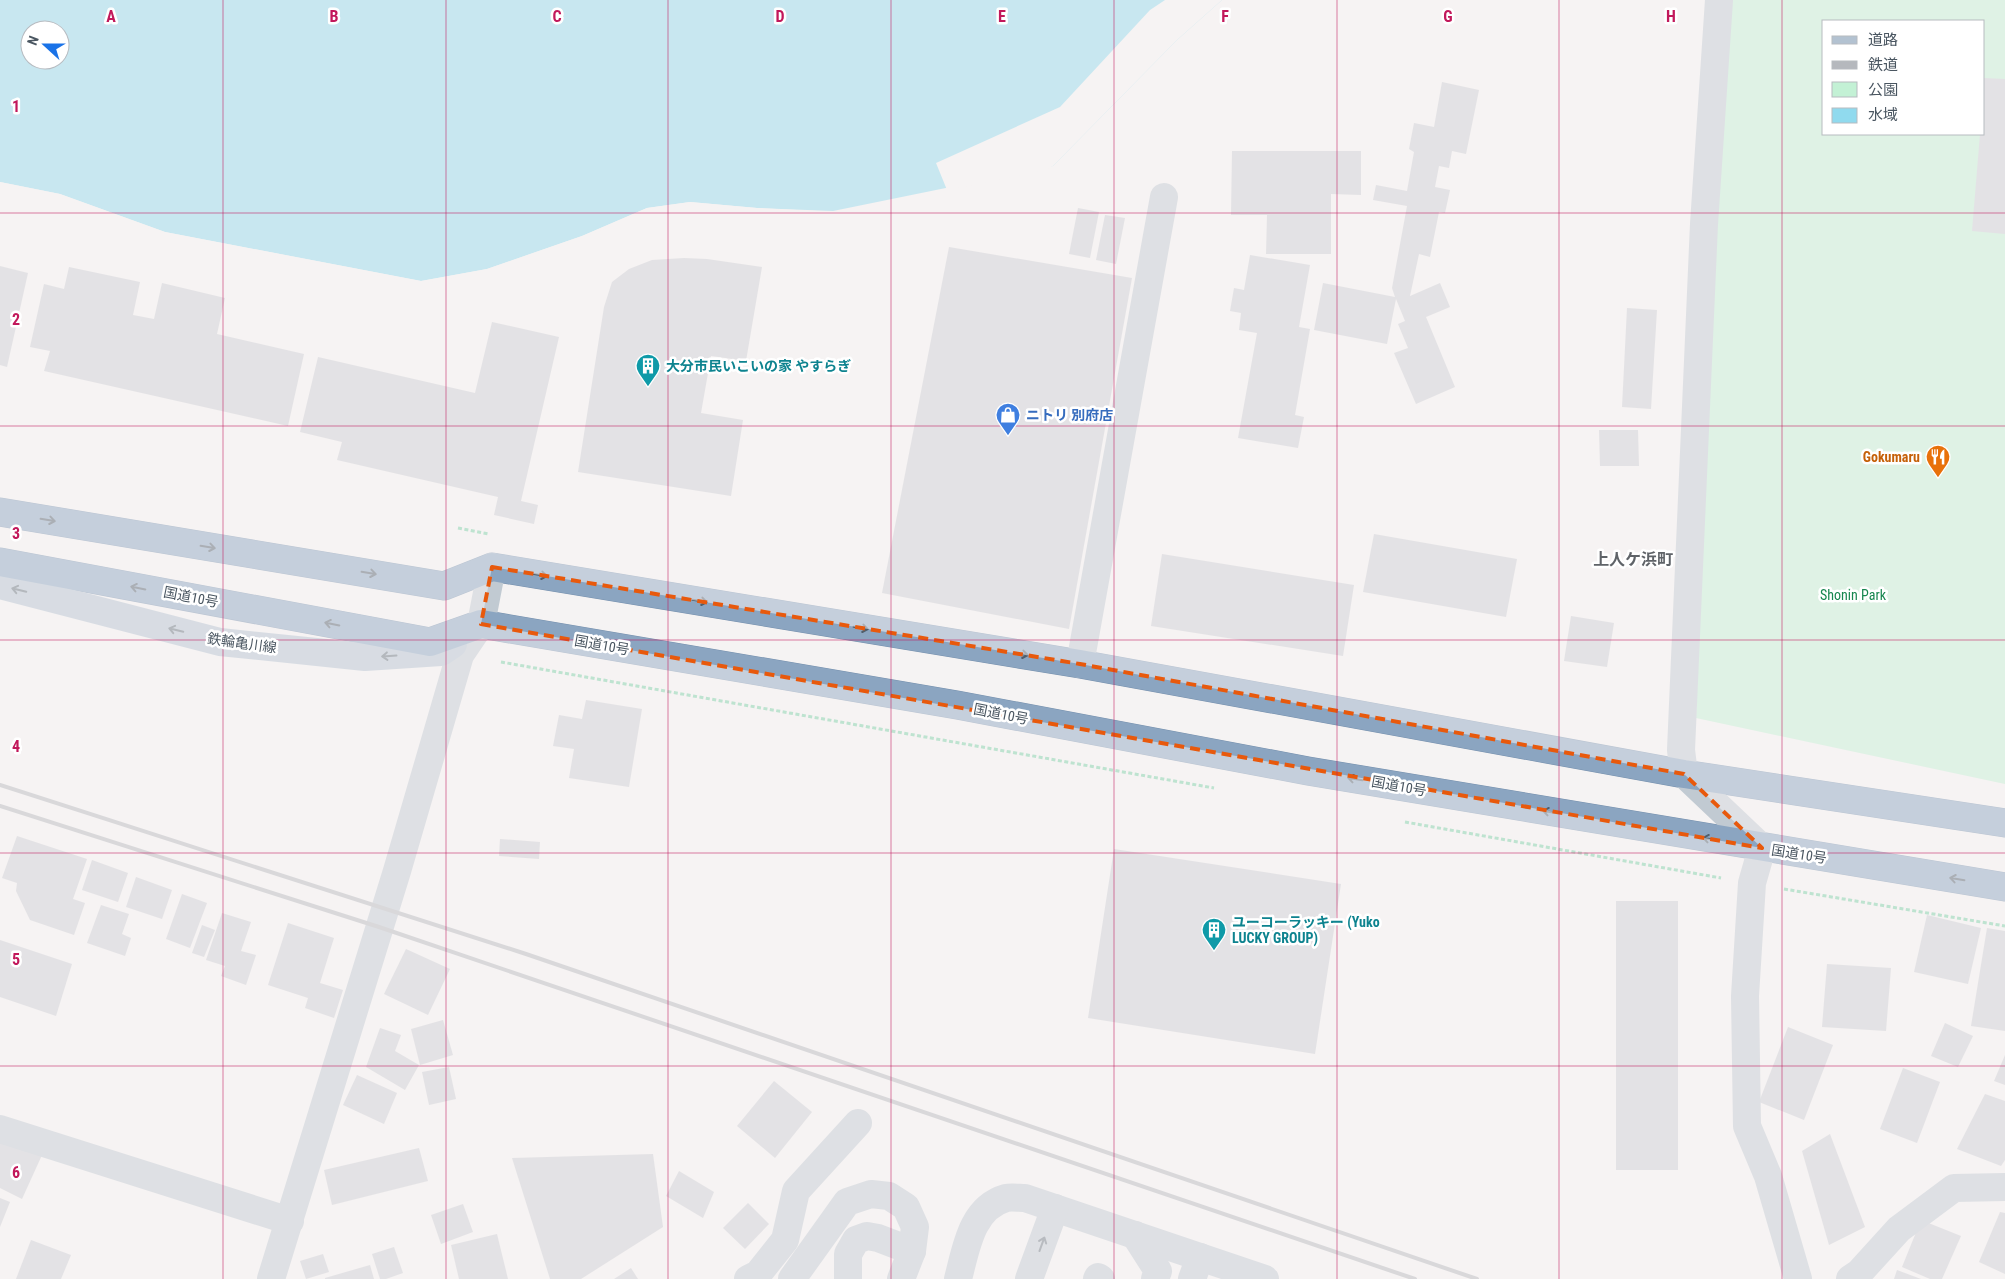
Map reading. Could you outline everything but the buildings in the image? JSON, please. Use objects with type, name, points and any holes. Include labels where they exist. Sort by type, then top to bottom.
[{"type":"highway","points":[[0,512],[444,586],[492,567],[1080,664],[1684,774],[2005,823]]},
{"type":"highway","name":"国道10号","points":[[0,562],[430,642],[481,624],[957,705],[1308,771],[2005,887]]},
{"type":"main road","name":"鉄輪亀川線","points":[[0,585],[220,642],[365,658],[441,652],[481,624]]},
{"type":"street","points":[[1719,0],[1702,284],[1681,750],[1684,774],[1762,848],[1752,883],[1746,986],[1747,1126],[1768,1176],[1798,1279]]},
{"type":"street","points":[[1080,664],[1164,197]]},
{"type":"street","points":[[271,1279],[400,862],[460,655],[481,624],[492,567]]},
{"type":"street","points":[[748,1279],[758,1274],[784,1240],[796,1191],[858,1123]]},
{"type":"street","points":[[0,1129],[290,1220]]},
{"type":"street","points":[[1850,1279],[1859,1273],[1899,1229],[1954,1188],[2005,1187]]},
{"type":"street","points":[[799,1275],[847,1202],[871,1194],[890,1196],[906,1207],[915,1227],[912,1251],[901,1279]]},
{"type":"street","points":[[958,1279],[974,1224],[987,1208],[1006,1198],[1026,1198],[1135,1235],[1196,1268]]},
{"type":"street","points":[[1029,1279],[1055,1208]]},
{"type":"street","points":[[1135,1235],[1157,1275],[1196,1268],[1265,1279]]},
{"type":"street","points":[[848,1279],[848,1254],[856,1240],[867,1236],[878,1238],[912,1251]]},
{"type":"street","points":[[1097,1279],[1098,1277],[1102,1279]]},
{"type":"highlighted area","points":[[492,567],[1080,664],[1684,774],[1762,848],[481,624]]},
{"type":"green space","name":"Shonin Park","points":[[1722,0],[2005,0],[2005,784],[1696,718]]},
{"type":"water","points":[[0,0],[1222,0],[1177,40],[1053,166],[833,211],[757,208],[690,202],[647,208],[582,236],[487,269],[421,281],[165,232],[60,194],[0,182]]},
{"type":"pier","points":[[1165,0],[1222,0],[1177,40],[1053,166],[1042,171],[947,190],[936,163],[1060,107],[1150,10]]},
{"type":"pier","points":[[0,182],[60,194],[165,232],[421,281],[487,269],[582,236],[647,208],[690,202],[817,211],[817,213],[757,211],[690,205],[648,210],[583,238],[488,271],[421,284],[164,234],[59,197],[0,184]]},
{"type":"railway","points":[[0,785],[526,954],[1477,1279]]},
{"type":"railway","points":[[0,806],[379,927],[1415,1279]]},
{"type":"place","name":"大分市民いこいの家 やすらぎ","points":[[648,387]]},
{"type":"place","name":"ニトリ 別府店","points":[[1008,436]]},
{"type":"place","name":"Gokumaru","points":[[1938,478]]},
{"type":"place","name":"ユーコーラッキー (Yuko LUCKY GROUP)","points":[[1214,951]]},
{"type":"district","name":"上人ケ浜町","points":[[1633,559]]}]
